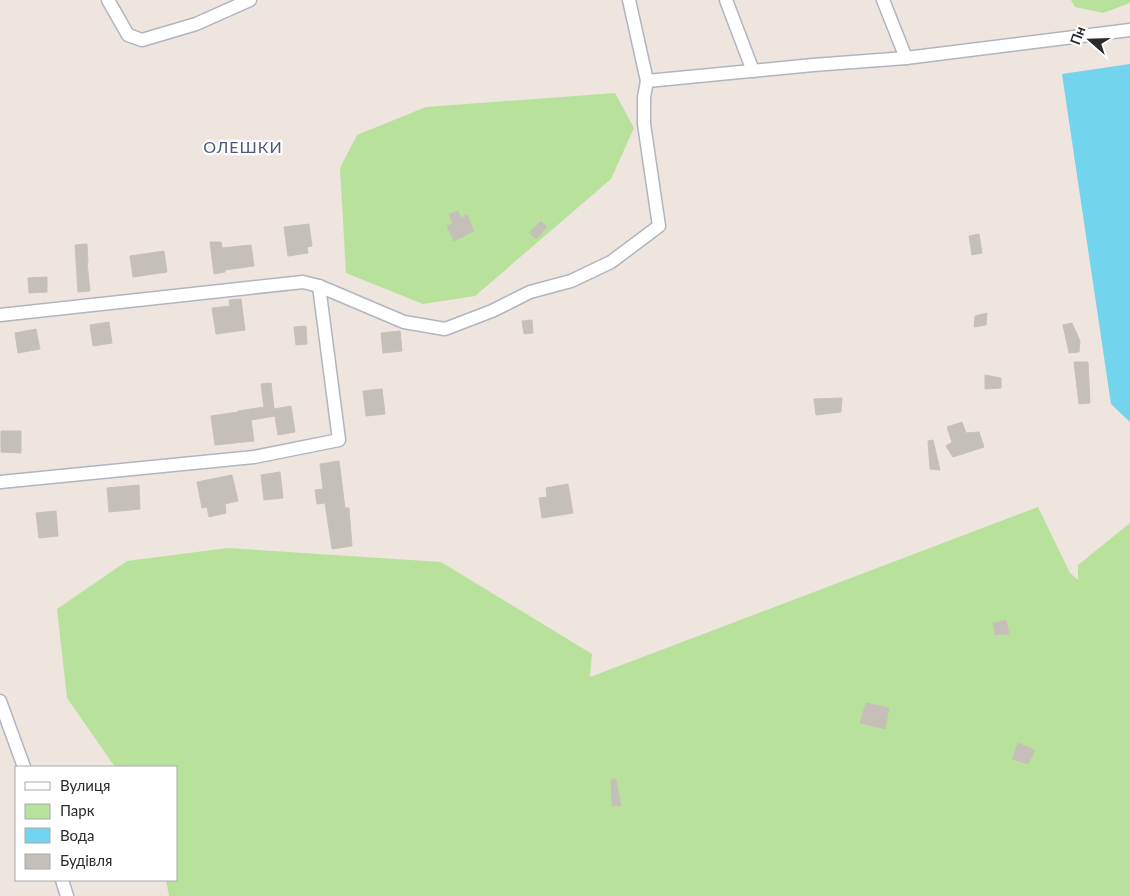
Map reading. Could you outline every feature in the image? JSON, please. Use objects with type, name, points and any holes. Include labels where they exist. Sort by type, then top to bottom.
[{"type":"street","points":[[108,0],[128,35],[142,40],[196,24],[250,0]]},
{"type":"street","points":[[0,315],[303,282],[319,286],[404,322],[445,329],[492,311],[530,292],[571,281],[611,262],[658,226],[644,124],[644,97],[647,81],[629,0]]},
{"type":"street","points":[[726,0],[753,71]]},
{"type":"street","points":[[883,0],[906,58]]},
{"type":"street","points":[[647,81],[906,58],[1130,30]]},
{"type":"street","points":[[0,482],[254,457],[339,440],[319,286]]},
{"type":"street","points":[[0,701],[24,766]]},
{"type":"street","points":[[62,881],[67,896]]},
{"type":"green space","points":[[1071,0],[1130,0],[1130,3],[1103,13],[1075,7]]},
{"type":"green space","points":[[615,93],[634,128],[611,179],[475,296],[423,304],[346,273],[340,168],[357,135],[426,107]]},
{"type":"green space","points":[[1038,507],[1070,573],[1078,580],[1078,565],[1130,523],[1130,896],[169,896],[166,881],[178,881],[178,766],[114,766],[67,698],[57,609],[127,561],[228,548],[441,562],[592,654],[590,677]]},
{"type":"water","points":[[1130,64],[1130,422],[1111,404],[1062,74]]},
{"type":"building","points":[[458,211],[461,218],[467,215],[474,231],[454,241],[447,226],[453,223],[449,214]]},
{"type":"building","points":[[541,221],[547,227],[536,239],[529,233]]},
{"type":"building","points":[[309,224],[312,246],[307,247],[308,253],[288,256],[284,227]]},
{"type":"building","points":[[979,234],[982,253],[972,255],[969,236]]},
{"type":"building","points":[[210,242],[221,242],[222,248],[251,245],[254,266],[225,270],[225,272],[214,274]]},
{"type":"building","points":[[87,244],[90,291],[78,292],[75,245]]},
{"type":"building","points":[[164,251],[167,272],[133,277],[130,256]]},
{"type":"building","points":[[47,277],[47,292],[29,293],[28,278]]},
{"type":"building","points":[[241,299],[245,330],[216,334],[212,308],[230,306],[229,300]]},
{"type":"building","points":[[987,313],[986,325],[974,327],[975,316]]},
{"type":"building","points":[[532,320],[533,333],[524,334],[522,321]]},
{"type":"building","points":[[109,322],[112,343],[93,346],[90,325]]},
{"type":"building","points":[[1072,323],[1080,341],[1079,352],[1069,353],[1063,325]]},
{"type":"building","points":[[306,326],[307,344],[296,345],[294,327]]},
{"type":"building","points":[[36,329],[40,349],[18,353],[15,333]]},
{"type":"building","points":[[400,331],[402,351],[383,353],[381,333]]},
{"type":"building","points":[[1074,362],[1088,362],[1090,403],[1079,404]]},
{"type":"building","points":[[985,375],[1001,378],[1001,388],[985,389]]},
{"type":"building","points":[[271,383],[274,409],[291,406],[295,432],[278,435],[275,416],[251,420],[254,441],[215,445],[211,416],[264,407],[261,384]]},
{"type":"building","points":[[382,389],[385,414],[366,416],[363,391]]},
{"type":"building","points":[[842,398],[841,412],[816,415],[814,399]]},
{"type":"building","points":[[962,422],[966,433],[979,432],[984,447],[953,457],[946,446],[952,442],[947,427]]},
{"type":"building","points":[[1,431],[21,431],[21,453],[1,452]]},
{"type":"building","points":[[933,440],[940,470],[930,469],[928,441]]},
{"type":"building","points":[[339,461],[345,508],[349,508],[352,546],[332,549],[325,503],[317,504],[315,490],[323,489],[320,464]]},
{"type":"building","points":[[280,472],[283,498],[264,500],[261,475]]},
{"type":"building","points":[[232,475],[238,501],[225,504],[226,513],[209,517],[207,507],[202,508],[197,482]]},
{"type":"building","points":[[568,484],[573,513],[542,518],[539,498],[547,497],[546,488]]},
{"type":"building","points":[[139,485],[140,509],[109,512],[107,488]]},
{"type":"building","points":[[56,511],[58,536],[39,538],[36,513]]},
{"type":"building","points":[[1006,620],[1009,634],[995,635],[993,623]]},
{"type":"building","points":[[866,703],[889,708],[885,729],[860,723]]},
{"type":"building","points":[[1018,743],[1035,750],[1028,764],[1012,759]]},
{"type":"building","points":[[611,779],[616,779],[621,806],[612,806]]},
{"type":"district","name":"ОЛЕШКИ","points":[[243,147]]}]
